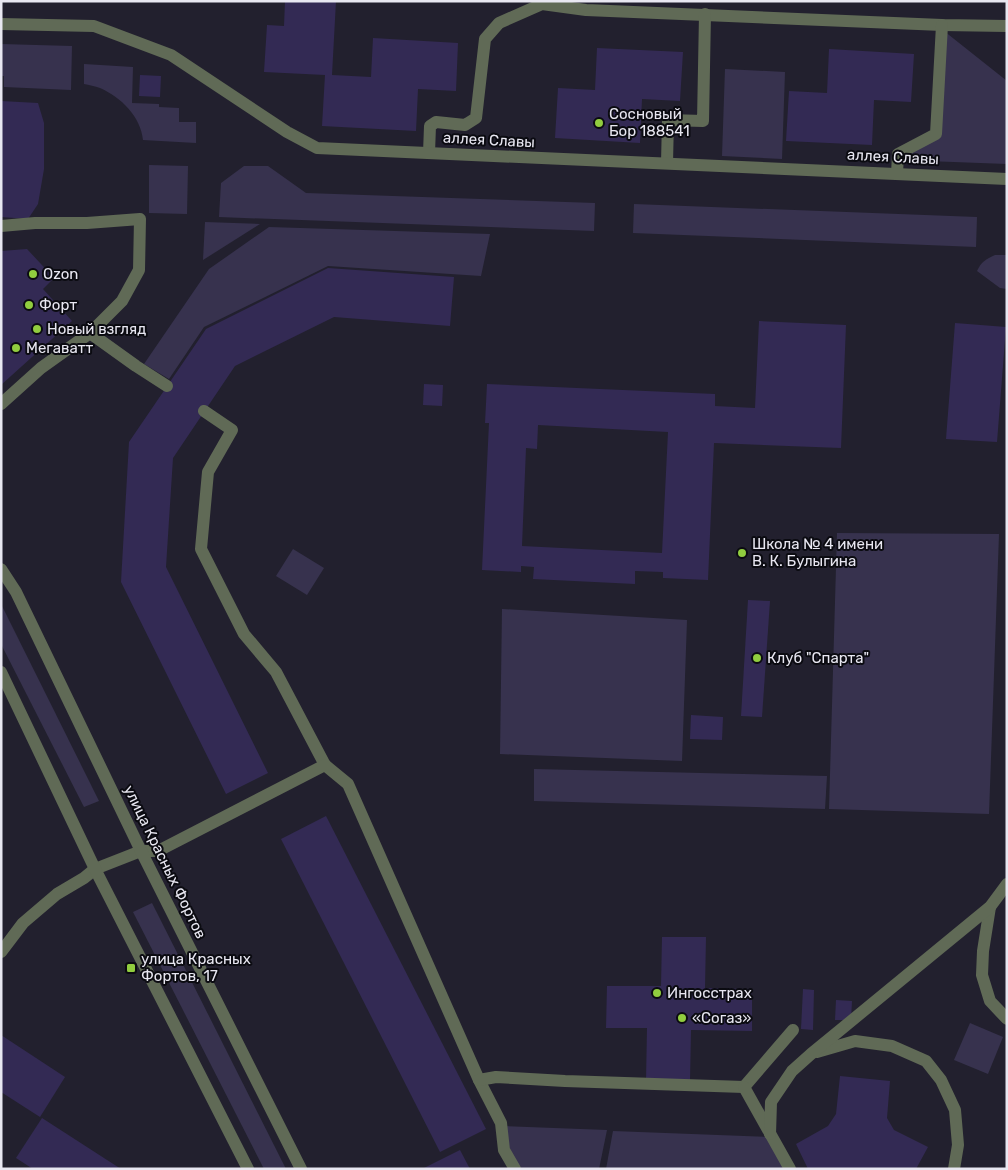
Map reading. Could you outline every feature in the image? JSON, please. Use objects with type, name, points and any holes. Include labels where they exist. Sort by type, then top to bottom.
[{"type":"street","points":[[429,154],[430,126],[436,122],[465,125],[476,118],[485,39],[499,23],[542,3],[586,10],[1007,26]]},
{"type":"street","points":[[666,163],[668,120],[702,121],[705,14]]},
{"type":"street","name":"аллея Славы","points":[[1,24],[94,26],[171,55],[287,132],[317,148],[1007,179]]},
{"type":"street","points":[[897,174],[898,154],[936,134],[942,25]]},
{"type":"street","points":[[1,226],[140,219],[139,270],[122,301],[90,333],[41,368],[1,404]]},
{"type":"street","points":[[90,333],[167,386]]},
{"type":"street","points":[[204,412],[232,430],[208,472],[201,550],[244,634],[276,672],[325,765],[348,784],[478,1080],[501,1123],[504,1150],[515,1169]]},
{"type":"street","name":"улица Красных Фортов","points":[[1,569],[16,592],[140,851],[301,1169]]},
{"type":"street","points":[[1,672],[95,869],[248,1169]]},
{"type":"street","points":[[1,952],[23,923],[57,894],[95,869],[140,851],[158,851],[325,765]]},
{"type":"street","points":[[770,1134],[771,1102],[792,1071],[990,907],[1007,884]]},
{"type":"street","points":[[990,907],[983,951],[982,975],[990,1001],[1007,1019]]},
{"type":"street","points":[[744,1087],[793,1030]]},
{"type":"street","points":[[811,1054],[854,1041],[892,1046],[926,1061],[941,1080],[955,1110],[958,1145],[954,1169]]},
{"type":"street","points":[[478,1080],[496,1077],[744,1087]]},
{"type":"street","points":[[744,1087],[790,1169]]},
{"type":"shaded area","points":[[944,31],[1007,81],[1007,164],[900,160],[937,135]]},
{"type":"shaded area","points":[[1,44],[72,46],[71,90],[4,87],[4,76],[1,76]]},
{"type":"shaded area","points":[[84,64],[133,67],[132,103],[159,104],[159,107],[179,108],[179,122],[196,122],[196,143],[143,140],[138,123],[122,102],[100,88],[84,84]]},
{"type":"shaded area","points":[[725,69],[785,72],[782,159],[722,156]]},
{"type":"shaded area","points":[[149,165],[188,166],[187,214],[149,213]]},
{"type":"shaded area","points":[[244,166],[268,166],[306,193],[595,203],[594,231],[219,217],[221,183]]},
{"type":"shaded area","points":[[634,204],[977,217],[976,247],[633,233]]},
{"type":"shaded area","points":[[205,222],[260,224],[203,260]]},
{"type":"shaded area","points":[[269,227],[490,234],[481,276],[328,266],[204,327],[169,379],[144,364],[209,269]]},
{"type":"shaded area","points":[[995,255],[1007,255],[1007,289],[1000,288],[977,271],[984,261]]},
{"type":"shaded area","points":[[837,533],[999,534],[989,814],[829,809]]},
{"type":"shaded area","points":[[293,549],[324,568],[307,595],[276,576]]},
{"type":"shaded area","points":[[1,604],[99,801],[84,807],[1,644]]},
{"type":"shaded area","points":[[502,609],[687,620],[682,761],[500,754]]},
{"type":"shaded area","points":[[534,769],[827,776],[825,809],[534,801]]},
{"type":"shaded area","points":[[152,903],[286,1169],[264,1169],[133,912]]},
{"type":"shaded area","points":[[970,1023],[1003,1037],[988,1074],[954,1060]]},
{"type":"shaded area","points":[[504,1126],[607,1130],[599,1169],[518,1169],[507,1149]]},
{"type":"shaded area","points":[[613,1131],[769,1137],[787,1169],[606,1169]]},
{"type":"building","points":[[285,1],[336,1],[332,75],[371,77],[373,38],[458,43],[456,91],[418,89],[416,131],[322,126],[325,75],[264,72],[267,25],[284,26]]},
{"type":"building","points":[[597,48],[683,52],[680,101],[642,99],[640,143],[555,138],[558,88],[595,90]]},
{"type":"building","points":[[829,49],[914,54],[911,102],[874,100],[872,145],[786,141],[789,91],[827,93]]},
{"type":"building","points":[[140,75],[161,76],[160,97],[139,96]]},
{"type":"building","points":[[1,101],[38,103],[44,123],[44,169],[38,204],[28,219],[1,217]]},
{"type":"building","name":"Форт","points":[[27,249],[54,278],[43,289],[72,321],[1,385],[1,251]]},
{"type":"building","points":[[328,268],[454,277],[450,326],[334,317],[235,366],[173,458],[166,567],[268,773],[226,794],[121,582],[129,442],[206,329]]},
{"type":"building","points":[[759,321],[846,325],[841,448],[714,443],[708,580],[663,578],[663,572],[635,571],[635,584],[533,579],[534,567],[521,566],[521,572],[482,570],[489,423],[485,423],[487,384],[715,394],[715,406],[755,408]],"holes":[[[538,425],[668,432],[662,553],[522,546],[526,448],[537,449]]]},
{"type":"building","points":[[955,323],[1006,327],[997,442],[946,439]]},
{"type":"building","points":[[424,384],[443,385],[442,406],[423,405]]},
{"type":"building","points":[[748,600],[770,601],[762,717],[741,716]]},
{"type":"building","points":[[691,715],[723,717],[722,740],[690,739]]},
{"type":"building","points":[[326,816],[486,1129],[440,1152],[281,839]]},
{"type":"building","points":[[662,937],[706,937],[705,988],[752,989],[752,1031],[691,1030],[690,1081],[646,1081],[647,1028],[606,1028],[607,986],[661,986]]},
{"type":"building","points":[[803,989],[814,990],[813,1030],[801,1029]]},
{"type":"building","points":[[836,1000],[852,1001],[851,1020],[835,1020]]},
{"type":"building","points":[[1,1035],[65,1077],[40,1117],[1,1092]]},
{"type":"building","points":[[840,1076],[890,1081],[887,1118],[894,1130],[928,1147],[916,1169],[808,1169],[796,1144],[828,1126],[836,1114]]},
{"type":"building","points":[[42,1118],[121,1169],[33,1169],[16,1158]]},
{"type":"building","points":[[460,1150],[470,1169],[422,1169]]},
{"type":"place","name":"Сосновый Бор 188541","points":[[599,123]]},
{"type":"place","name":"Ozon","points":[[33,274]]},
{"type":"place","name":"Форт","points":[[29,305]]},
{"type":"place","name":"Новый взгляд","points":[[37,329]]},
{"type":"place","name":"Мегаватт","points":[[16,348]]},
{"type":"place","name":"Школа № 4 имени В. К. Булыгина","points":[[742,553]]},
{"type":"place","name":"Клуб \"Спарта\"","points":[[757,658]]},
{"type":"place","name":"улица Красных Фортов, 17","points":[[131,968]]},
{"type":"place","name":"Ингосстрах","points":[[657,993]]},
{"type":"place","name":"«Согаз»","points":[[682,1018]]}]
